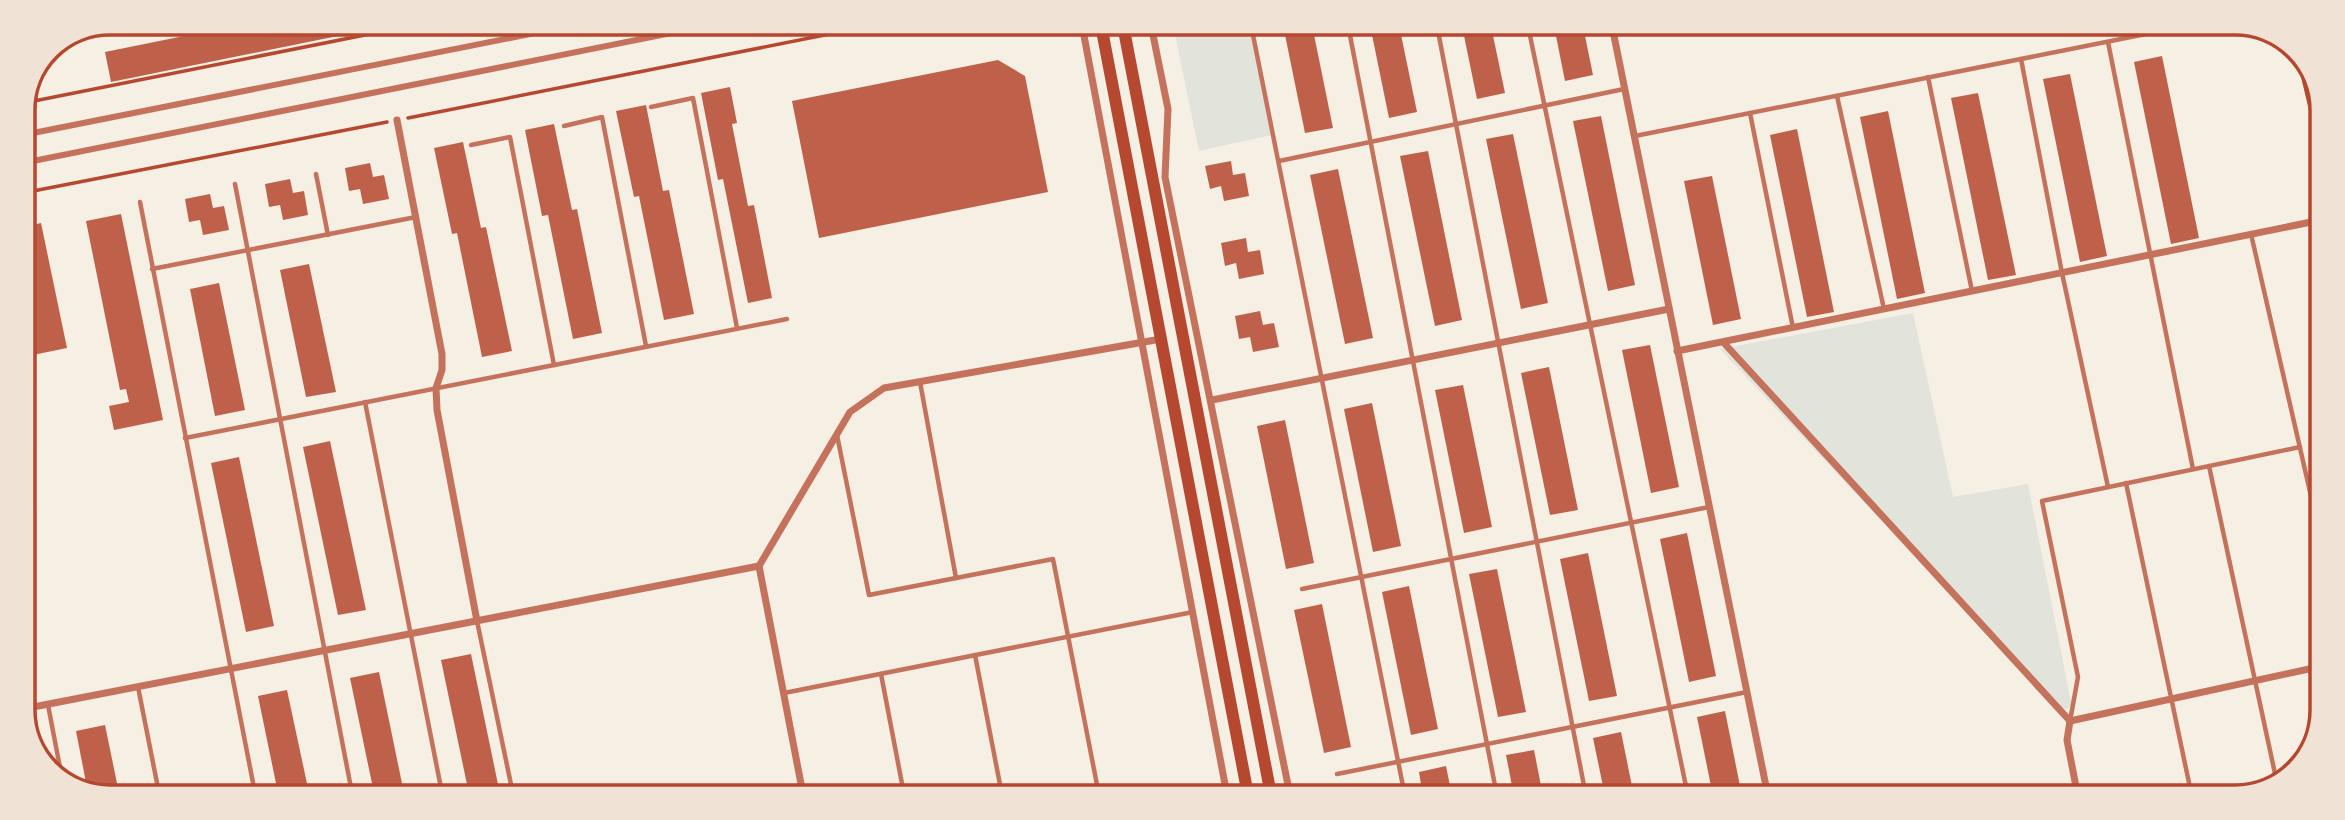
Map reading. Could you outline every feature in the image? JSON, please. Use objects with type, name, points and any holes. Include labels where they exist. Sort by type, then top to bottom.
[{"type":"main road","points":[[1103,35],[1246,785]]},
{"type":"main road","points":[[1125,35],[1269,785]]},
{"type":"street","points":[[35,133],[525,35]]},
{"type":"street","points":[[35,161],[661,35]]},
{"type":"street","points":[[1084,35],[1225,785]]},
{"type":"street","points":[[1153,35],[1168,109],[1165,177],[1288,785]]},
{"type":"street","points":[[1614,35],[1766,785]]},
{"type":"street","points":[[397,120],[442,354],[442,370],[436,388],[437,410],[477,621]]},
{"type":"street","points":[[1677,351],[2310,222]]},
{"type":"street","points":[[1212,400],[1669,310]]},
{"type":"street","points":[[801,785],[759,566],[850,412],[884,388],[1161,339]]},
{"type":"street","points":[[1724,343],[2070,721]]},
{"type":"street","points":[[35,707],[759,566]]},
{"type":"street","points":[[2070,721],[2310,669]]},
{"type":"street","points":[[2070,721],[2067,740],[2076,785]]},
{"type":"lane","points":[[1253,35],[1403,785]]},
{"type":"lane","points":[[1350,35],[1495,785]]},
{"type":"lane","points":[[1439,35],[1584,785]]},
{"type":"lane","points":[[1530,35],[1687,785]]},
{"type":"lane","points":[[1634,136],[2139,35]]},
{"type":"lane","points":[[2108,41],[2193,469]]},
{"type":"lane","points":[[2021,59],[2062,273],[2108,487]]},
{"type":"lane","points":[[1928,77],[1972,292]]},
{"type":"lane","points":[[1279,161],[1625,89]]},
{"type":"lane","points":[[1837,96],[1884,310]]},
{"type":"lane","points":[[651,107],[693,98],[737,328]]},
{"type":"lane","points":[[1750,113],[1793,329]]},
{"type":"lane","points":[[564,126],[602,117],[646,346]]},
{"type":"lane","points":[[471,145],[510,137],[554,365]]},
{"type":"lane","points":[[316,174],[328,235]]},
{"type":"lane","points":[[235,184],[350,785]]},
{"type":"lane","points":[[140,202],[253,785]]},
{"type":"lane","points":[[152,269],[416,217]]},
{"type":"lane","points":[[2251,234],[2310,491]]},
{"type":"lane","points":[[185,438],[787,319]]},
{"type":"lane","points":[[920,382],[956,578]]},
{"type":"lane","points":[[365,402],[440,785]]},
{"type":"lane","points":[[837,434],[869,595],[1053,559],[1097,785]]},
{"type":"lane","points":[[2070,721],[2078,677],[2042,501],[2300,447]]},
{"type":"lane","points":[[2209,466],[2275,773]]},
{"type":"lane","points":[[2126,483],[2190,785]]},
{"type":"lane","points":[[1302,589],[1709,507]]},
{"type":"lane","points":[[784,693],[1193,612]]},
{"type":"lane","points":[[477,621],[511,785]]},
{"type":"lane","points":[[975,655],[1000,785]]},
{"type":"lane","points":[[881,674],[902,785]]},
{"type":"lane","points":[[138,687],[157,785]]},
{"type":"lane","points":[[1337,774],[1746,692]]},
{"type":"lane","points":[[48,705],[60,766]]},
{"type":"path","points":[[36,101],[365,35]]},
{"type":"path","points":[[35,191],[825,35]]},
{"type":"shaded area","points":[[1175,35],[1251,35],[1272,135],[1199,151]]},
{"type":"shaded area","points":[[1913,313],[1953,497],[2028,484],[2072,707],[2060,711],[1720,349]]},
{"type":"building","points":[[189,35],[343,35],[111,82],[105,52]]},
{"type":"building","points":[[1285,35],[1314,35],[1333,128],[1305,133]]},
{"type":"building","points":[[1372,35],[1401,35],[1417,112],[1389,118]]},
{"type":"building","points":[[1464,35],[1493,35],[1505,93],[1477,99]]},
{"type":"building","points":[[1556,35],[1585,35],[1593,75],[1565,81]]},
{"type":"building","points":[[2162,56],[2199,238],[2171,244],[2134,62]]},
{"type":"building","points":[[998,60],[1025,76],[1048,192],[819,238],[792,101]]},
{"type":"building","points":[[2070,74],[2107,256],[2080,262],[2043,79]]},
{"type":"building","points":[[730,87],[737,123],[732,124],[748,206],[754,205],[772,298],[748,303],[723,179],[718,180],[701,93]]},
{"type":"building","points":[[1978,93],[2016,275],[1988,280],[1951,98]]},
{"type":"building","points":[[646,105],[663,191],[669,190],[694,314],[664,320],[639,196],[634,197],[616,111]]},
{"type":"building","points":[[1888,111],[1925,293],[1897,299],[1860,117]]},
{"type":"building","points":[[1601,116],[1635,285],[1608,291],[1573,121]]},
{"type":"building","points":[[554,124],[572,210],[577,209],[602,333],[573,339],[548,215],[542,216],[525,130]]},
{"type":"building","points":[[1797,129],[1834,312],[1807,317],[1770,135]]},
{"type":"building","points":[[1513,134],[1548,303],[1521,309],[1486,139]]},
{"type":"building","points":[[463,142],[481,228],[486,227],[512,351],[482,357],[457,233],[452,234],[434,148]]},
{"type":"building","points":[[1428,151],[1462,320],[1435,326],[1400,156]]},
{"type":"building","points":[[1231,161],[1233,175],[1245,173],[1249,196],[1224,201],[1221,186],[1210,189],[1205,166]]},
{"type":"building","points":[[370,163],[373,177],[384,175],[389,199],[363,204],[360,189],[349,191],[345,168]]},
{"type":"building","points":[[1338,169],[1373,338],[1345,344],[1310,175]]},
{"type":"building","points":[[1712,176],[1741,319],[1713,325],[1684,181]]},
{"type":"building","points":[[290,179],[293,193],[304,191],[308,215],[283,220],[280,205],[269,207],[265,184]]},
{"type":"building","points":[[210,194],[213,208],[224,206],[229,230],[203,235],[200,220],[189,222],[185,199]]},
{"type":"building","points":[[121,214],[163,420],[114,430],[109,406],[129,402],[126,389],[120,390],[86,221]]},
{"type":"building","points":[[41,223],[67,348],[35,355],[35,224]]},
{"type":"building","points":[[1246,238],[1248,252],[1260,250],[1264,274],[1239,279],[1236,263],[1225,266],[1221,243]]},
{"type":"building","points":[[309,264],[336,392],[306,397],[280,270]]},
{"type":"building","points":[[219,283],[245,410],[215,416],[190,289]]},
{"type":"building","points":[[1260,311],[1263,325],[1274,323],[1279,347],[1253,352],[1250,337],[1239,339],[1235,316]]},
{"type":"building","points":[[1650,345],[1679,487],[1651,493],[1622,350]]},
{"type":"building","points":[[1549,367],[1578,510],[1550,515],[1521,373]]},
{"type":"building","points":[[1463,385],[1492,527],[1464,533],[1435,390]]},
{"type":"building","points":[[1372,403],[1401,546],[1373,552],[1344,409]]},
{"type":"building","points":[[1285,420],[1314,563],[1286,569],[1257,426]]},
{"type":"building","points":[[330,441],[366,610],[338,615],[303,447]]},
{"type":"building","points":[[239,457],[274,626],[246,632],[211,463]]},
{"type":"building","points":[[1687,533],[1716,676],[1689,682],[1660,539]]},
{"type":"building","points":[[1588,553],[1617,696],[1589,701],[1560,559]]},
{"type":"building","points":[[1497,569],[1526,712],[1498,717],[1469,574]]},
{"type":"building","points":[[1409,586],[1438,729],[1411,735],[1382,592]]},
{"type":"building","points":[[1322,604],[1351,747],[1324,753],[1294,610]]},
{"type":"building","points":[[471,654],[498,785],[467,785],[441,660]]},
{"type":"building","points":[[379,672],[402,785],[372,785],[350,678]]},
{"type":"building","points":[[287,690],[307,785],[276,785],[258,696]]},
{"type":"building","points":[[1725,711],[1740,785],[1711,785],[1697,717]]},
{"type":"building","points":[[105,725],[117,785],[86,781],[76,731]]},
{"type":"building","points":[[1621,732],[1632,785],[1603,785],[1593,738]]},
{"type":"building","points":[[1534,750],[1541,785],[1512,785],[1506,755]]},
{"type":"building","points":[[1446,766],[1450,785],[1421,785],[1419,772]]}]
